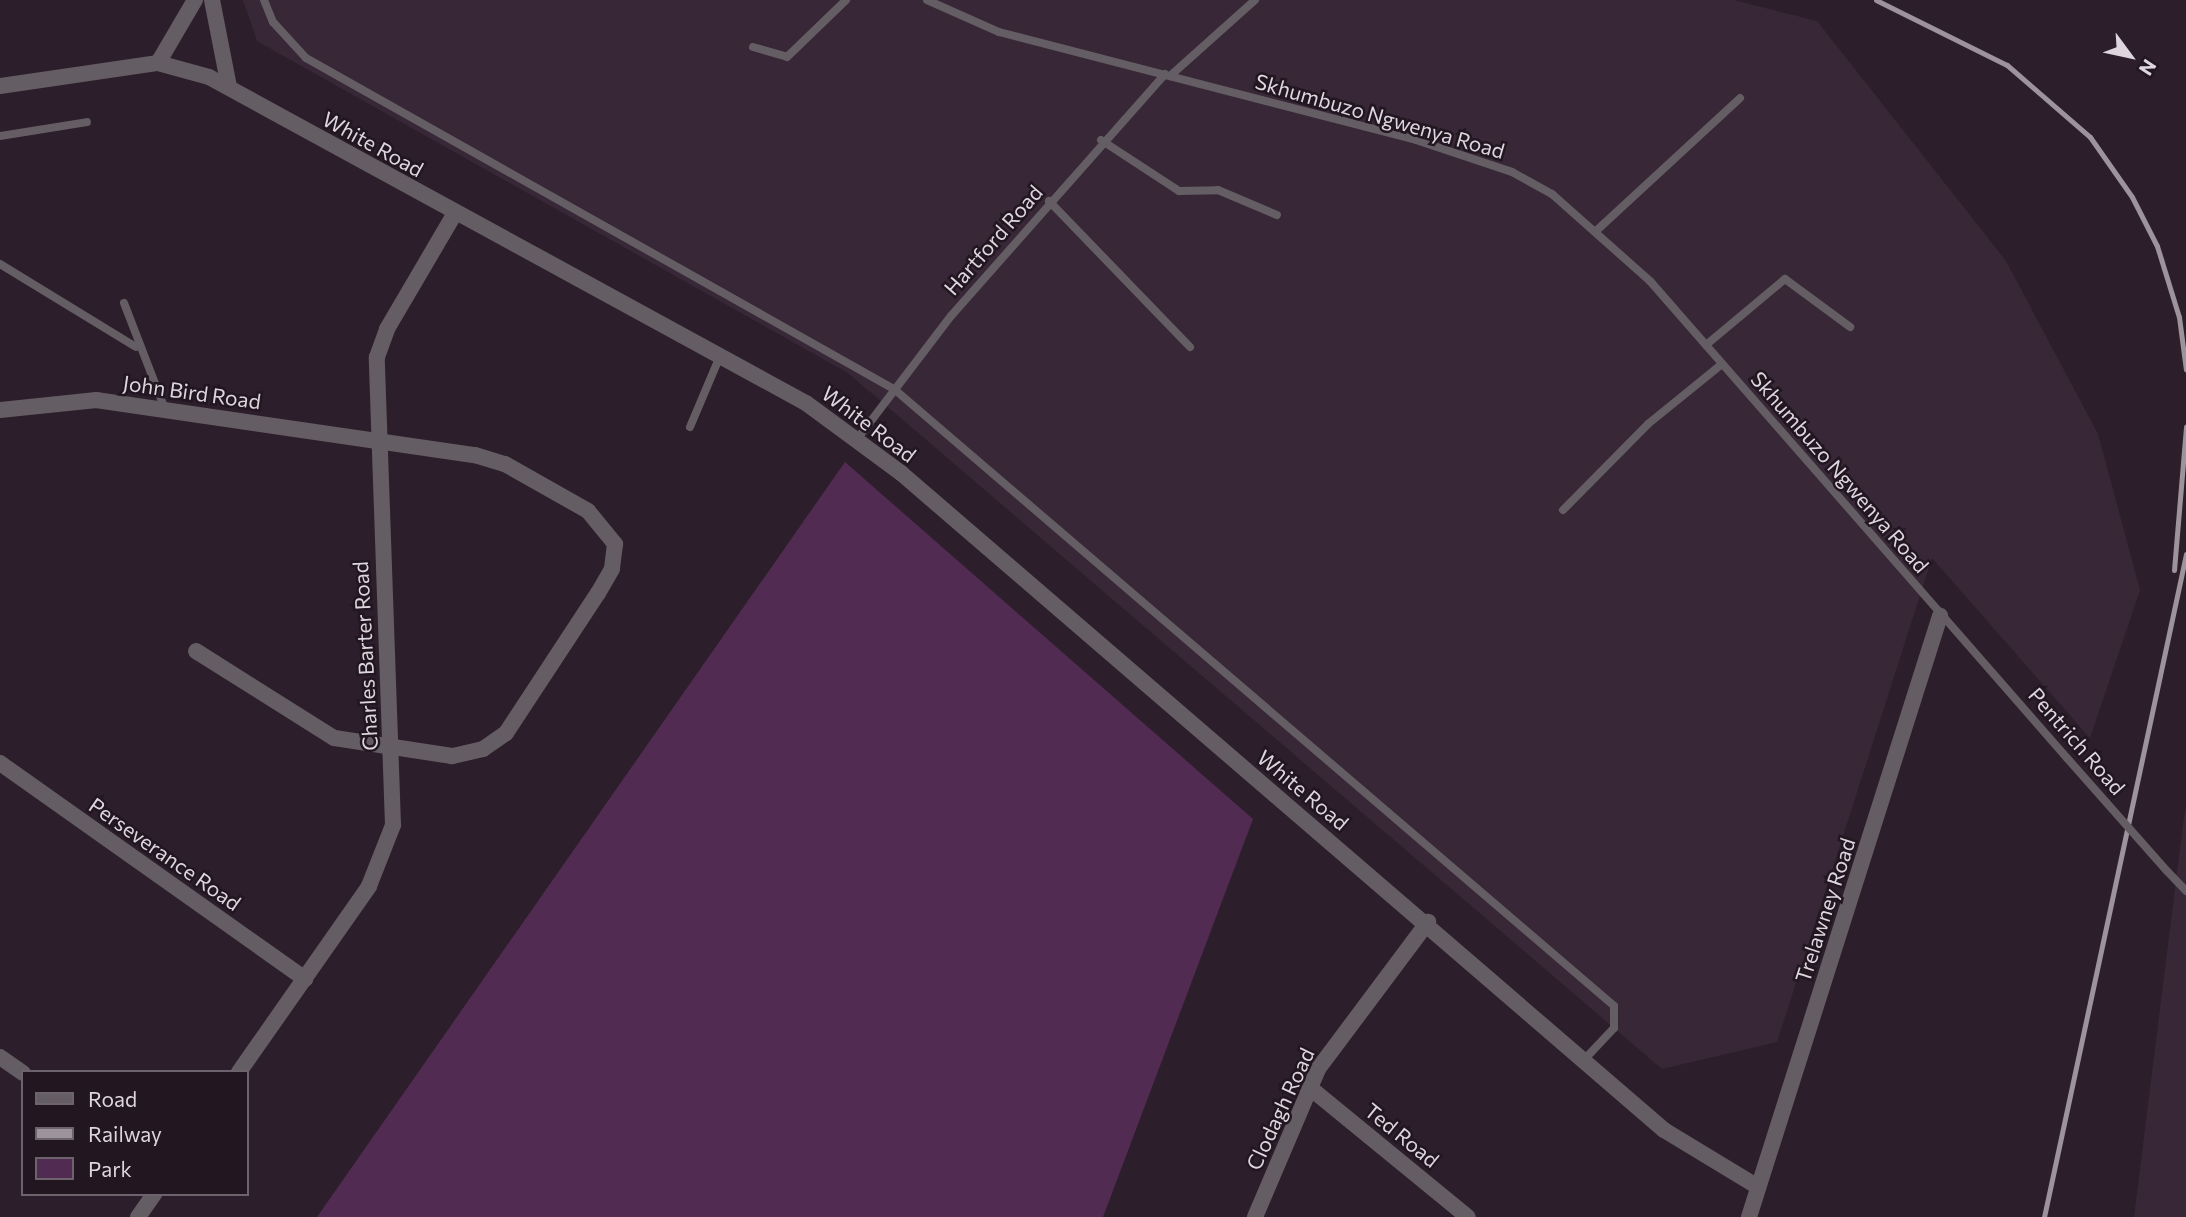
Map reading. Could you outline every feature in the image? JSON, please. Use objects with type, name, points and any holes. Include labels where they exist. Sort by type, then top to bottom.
[{"type":"street","points":[[158,63],[195,0]]},
{"type":"street","points":[[212,0],[229,87]]},
{"type":"street","name":"White Road","points":[[0,86],[158,63],[229,87],[720,356],[858,438],[1428,922],[1584,1060],[1698,1154],[1758,1187]]},
{"type":"street","name":"Charles Barter Road","points":[[240,1070],[305,979],[384,856],[393,825],[377,357],[384,338],[455,213]]},
{"type":"street","name":"John Bird Road","points":[[0,410],[96,400],[379,440],[505,464],[588,511],[605,526],[616,557],[506,733],[483,749],[452,756],[391,744]]},
{"type":"street","name":"Trelawney Road","points":[[1749,1217],[1940,616]]},
{"type":"street","points":[[196,651],[323,733],[391,744]]},
{"type":"street","name":"Perseverance Road","points":[[0,763],[305,979]]},
{"type":"street","name":"Clodagh Road","points":[[1255,1217],[1309,1087],[1330,1049],[1428,922]]},
{"type":"street","points":[[0,1057],[21,1072]]},
{"type":"street","name":"Ted Road","points":[[1309,1087],[1468,1217]]},
{"type":"street","points":[[138,1217],[153,1196]]},
{"type":"lane","name":"White Road","points":[[264,0],[291,43],[374,99],[894,389],[1614,1006],[1614,1028],[1584,1060]]},
{"type":"lane","points":[[753,47],[787,57],[846,0]]},
{"type":"lane","name":"Skhumbuzo Ngwenya Road","points":[[927,0],[999,32],[1167,75],[1512,172],[1595,231],[1706,345],[1940,616]]},
{"type":"lane","name":"Hartford Road","points":[[858,438],[894,389],[1101,141],[1167,75],[1255,0]]},
{"type":"lane","points":[[1595,231],[1740,98]]},
{"type":"lane","points":[[0,136],[87,122]]},
{"type":"lane","points":[[1101,141],[1180,191],[1218,190],[1277,215]]},
{"type":"lane","points":[[1049,201],[1190,347]]},
{"type":"lane","points":[[0,264],[136,347]]},
{"type":"lane","points":[[1706,345],[1785,279],[1850,327]]},
{"type":"lane","points":[[124,303],[136,347],[165,409]]},
{"type":"lane","points":[[690,427],[720,356]]},
{"type":"lane","points":[[1563,510],[1648,424],[1723,364]]},
{"type":"lane","name":"Pentrich Road","points":[[1940,616],[2186,891]]},
{"type":"shaded area","points":[[243,0],[1734,0],[1817,21],[2006,261],[2098,434],[2140,590],[2090,738],[1932,558],[1777,1042],[1662,1069],[848,373],[257,41]]},
{"type":"shaded area","points":[[2186,808],[2186,1217],[2134,1217],[2184,816]]},
{"type":"green space","points":[[845,462],[1253,819],[1103,1217],[317,1217]]},
{"type":"railway","points":[[1876,0],[2007,65],[2090,137],[2132,197],[2157,246],[2179,317],[2186,370]]},
{"type":"railway","points":[[2174,570],[2186,426]]},
{"type":"railway","points":[[2044,1217],[2186,554]]}]
